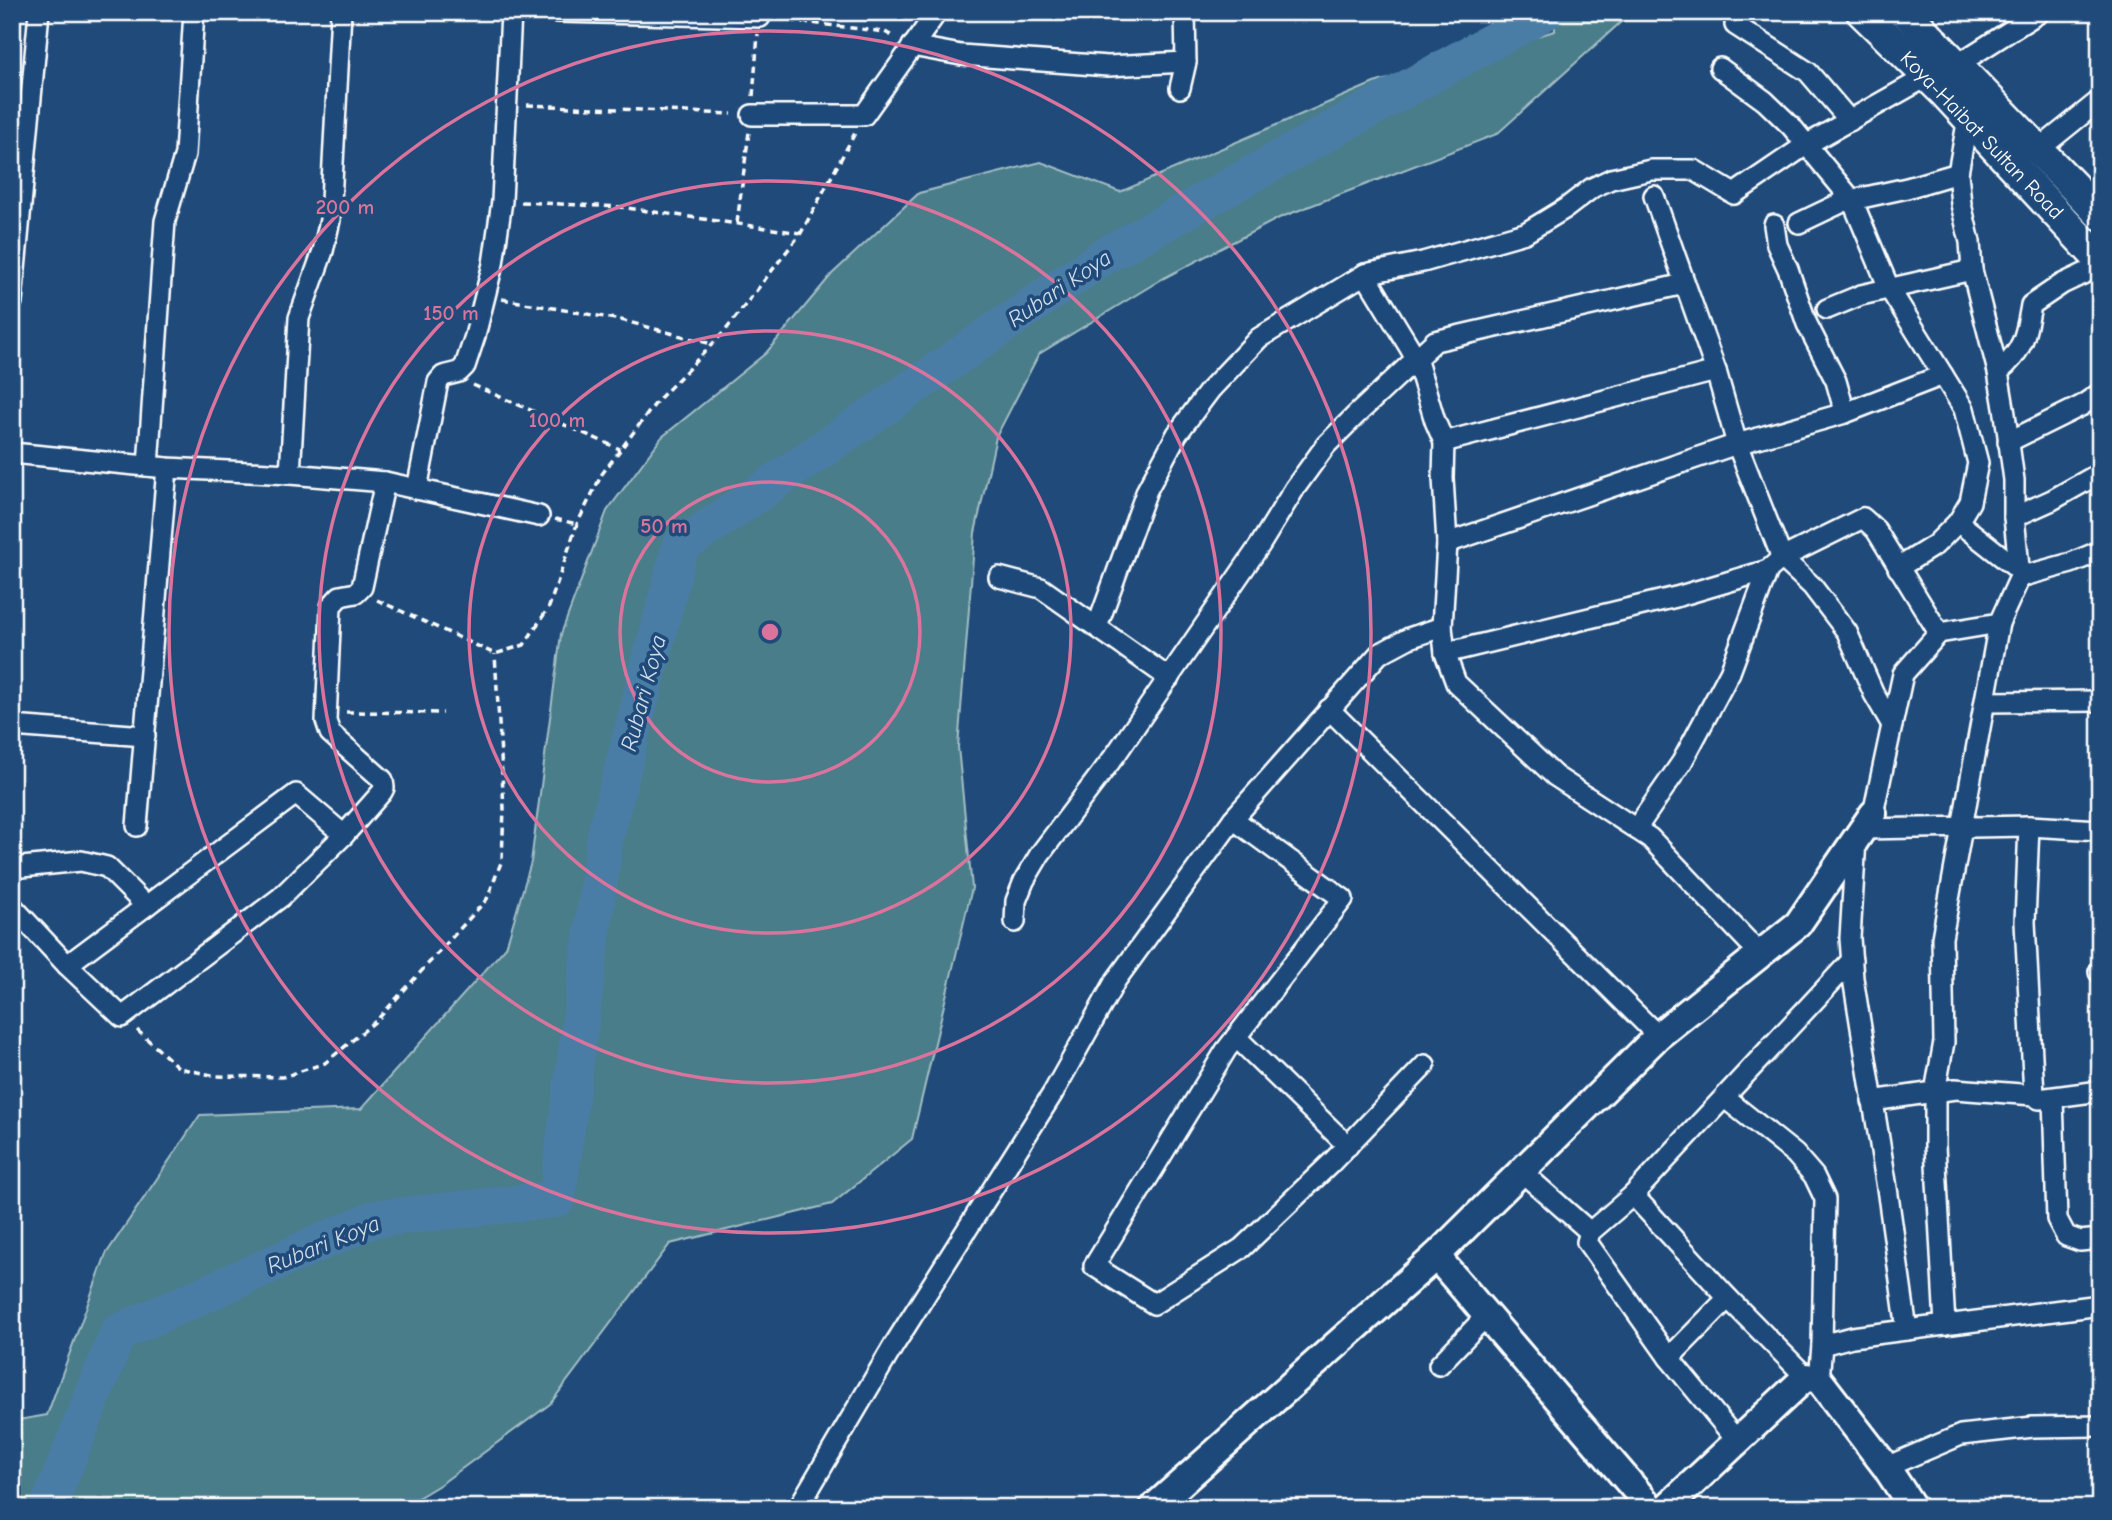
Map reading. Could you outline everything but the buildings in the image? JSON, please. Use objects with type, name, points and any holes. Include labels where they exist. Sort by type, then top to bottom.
[{"type":"main road","name":"Koya-Haibat Sultan Road","points":[[1862,12],[1941,71],[1968,118],[2100,260]]},
{"type":"main road","points":[[1905,12],[1941,71],[2038,150],[2100,214]]},
{"type":"street","points":[[12,302],[39,12]]},
{"type":"street","points":[[137,826],[145,736],[158,467],[165,221],[186,153],[194,12]]},
{"type":"street","points":[[290,474],[299,318],[323,251],[330,220],[341,12]]},
{"type":"street","points":[[417,489],[438,382],[443,376],[458,372],[465,366],[486,296],[502,201],[511,12]]},
{"type":"street","points":[[557,12],[760,15]]},
{"type":"street","points":[[752,115],[864,115],[937,12]]},
{"type":"street","points":[[1180,88],[1186,62],[1185,12]]},
{"type":"street","points":[[1097,627],[1147,490],[1177,434],[1210,390],[1259,338],[1365,274],[1423,262],[1525,233],[1611,178],[1651,170],[1694,170],[1734,194],[1806,145],[1941,71],[2040,12]]},
{"type":"street","points":[[1735,25],[1808,72],[1850,121]]},
{"type":"street","points":[[912,46],[961,55],[1108,66],[1186,62]]},
{"type":"street","points":[[1720,68],[1765,101],[1791,126],[1852,200],[1889,288],[1964,409],[1978,463],[1970,502],[1958,522],[1935,545],[1898,568]]},
{"type":"street","points":[[2038,150],[2100,100]]},
{"type":"street","points":[[1945,1325],[1935,1146],[1935,1092],[1944,1042],[1942,938],[1999,623],[2020,573],[2014,517],[2014,480],[1998,372],[1972,270],[1970,242],[1961,204],[1958,173],[1968,118]]},
{"type":"street","points":[[1799,223],[1852,200],[1958,173]]},
{"type":"street","points":[[1636,829],[1682,762],[1730,672],[1775,564],[1716,371],[1654,196]]},
{"type":"street","points":[[1774,225],[1777,245],[1807,324],[1836,381],[1845,413]]},
{"type":"street","points":[[1998,372],[2015,359],[2026,335],[2031,305],[2062,284],[2100,266]]},
{"type":"street","points":[[1827,309],[1861,295],[1972,270]]},
{"type":"street","points":[[1365,274],[1416,358],[1435,422],[1444,442],[1447,542],[1442,627],[1446,653],[1456,683],[1555,776],[1650,838],[1759,954]]},
{"type":"street","points":[[1016,922],[1016,901],[1040,854],[1116,754],[1169,678],[1260,545],[1294,488],[1326,445],[1416,358],[1435,341],[1684,284]]},
{"type":"street","points":[[1444,442],[1716,371]]},
{"type":"street","points":[[1447,542],[1737,444],[1845,413],[1943,375]]},
{"type":"street","points":[[2008,442],[2081,406],[2100,393]]},
{"type":"street","points":[[12,453],[158,467],[385,482],[539,516]]},
{"type":"street","points":[[2014,517],[2052,500],[2100,473]]},
{"type":"street","points":[[12,906],[67,965],[122,1017],[258,915],[302,877],[382,792],[384,784],[380,776],[330,733],[326,712],[331,606],[340,596],[359,592],[362,587],[385,482]]},
{"type":"street","points":[[1446,653],[1676,597],[1775,564],[1863,517],[1876,530],[1939,633]]},
{"type":"street","points":[[1958,522],[2020,573]]},
{"type":"street","points":[[2020,573],[2071,563],[2100,551]]},
{"type":"street","points":[[1775,564],[1812,586],[1847,632],[1874,694],[1892,725]]},
{"type":"street","points":[[999,577],[1041,587],[1169,678]]},
{"type":"street","points":[[1907,1330],[1850,938],[1864,828],[1903,674],[1939,633],[1999,623]]},
{"type":"street","points":[[798,1508],[894,1345],[1053,1093],[1116,980],[1233,819],[1379,654],[1409,638],[1442,627]]},
{"type":"street","points":[[1986,702],[2100,701]]},
{"type":"street","points":[[1329,709],[1658,1036]]},
{"type":"street","points":[[12,726],[145,736]]},
{"type":"street","points":[[67,965],[296,794],[344,835]]},
{"type":"street","points":[[1233,819],[1343,899],[1236,1037],[1094,1266],[1154,1304],[1242,1248],[1348,1146],[1425,1065]]},
{"type":"street","points":[[1864,828],[2029,826],[2100,830]]},
{"type":"street","points":[[2029,826],[2025,922],[2057,1219],[2066,1236],[2080,1241],[2100,1239]]},
{"type":"street","points":[[1153,1508],[1436,1256],[1658,1036],[1798,924],[1864,828]]},
{"type":"street","points":[[12,868],[81,861],[107,867],[146,906]]},
{"type":"street","points":[[1738,1442],[1669,1358],[1587,1242],[1590,1232],[1633,1195],[1852,960]]},
{"type":"street","points":[[1236,1037],[1348,1146]]},
{"type":"street","points":[[1872,1101],[1955,1089],[2044,1097],[2100,1091]]},
{"type":"street","points":[[1666,1508],[1813,1378],[1822,1345],[1825,1199],[1814,1176],[1795,1154],[1724,1098]]},
{"type":"street","points":[[1522,1172],[1590,1232]]},
{"type":"street","points":[[1633,1195],[1728,1298],[1813,1378],[1886,1467],[1909,1506]]},
{"type":"street","points":[[1436,1256],[1651,1508]]},
{"type":"street","points":[[1669,1358],[1728,1298]]},
{"type":"street","points":[[1822,1345],[1852,1337],[2100,1305]]},
{"type":"street","points":[[1439,1365],[1486,1316]]},
{"type":"street","points":[[1886,1467],[1961,1435],[2033,1427],[2100,1426]]},
{"type":"path","points":[[737,223],[752,115],[760,15],[885,32],[912,46]]},
{"type":"path","points":[[506,104],[752,115]]},
{"type":"path","points":[[359,592],[495,654],[524,645],[548,607],[577,524],[602,474],[658,400],[712,344],[801,233],[864,115]]},
{"type":"path","points":[[502,201],[620,207],[801,233]]},
{"type":"path","points":[[486,296],[621,320],[712,344]]},
{"type":"path","points":[[458,372],[480,389],[620,449]]},
{"type":"path","points":[[122,1017],[179,1068],[216,1076],[283,1077],[325,1063],[377,1020],[487,899],[502,860],[504,808],[495,654]]},
{"type":"path","points":[[326,712],[443,713]]},
{"type":"green space","points":[[1555,12],[1632,12],[1497,134],[1279,218],[1162,279],[1039,354],[996,437],[975,533],[958,747],[972,888],[912,1139],[832,1204],[670,1244],[550,1404],[441,1484],[401,1508],[12,1508],[12,1421],[47,1415],[106,1254],[200,1115],[361,1109],[506,947],[531,862],[561,634],[607,511],[662,437],[766,353],[832,274],[919,193],[1041,162],[1120,192],[1374,83],[1555,31]]},
{"type":"waterway","name":"Rubari Koya","points":[[48,1508],[118,1333],[373,1219],[557,1199],[605,837],[680,547],[1106,255],[1545,12]]}]
